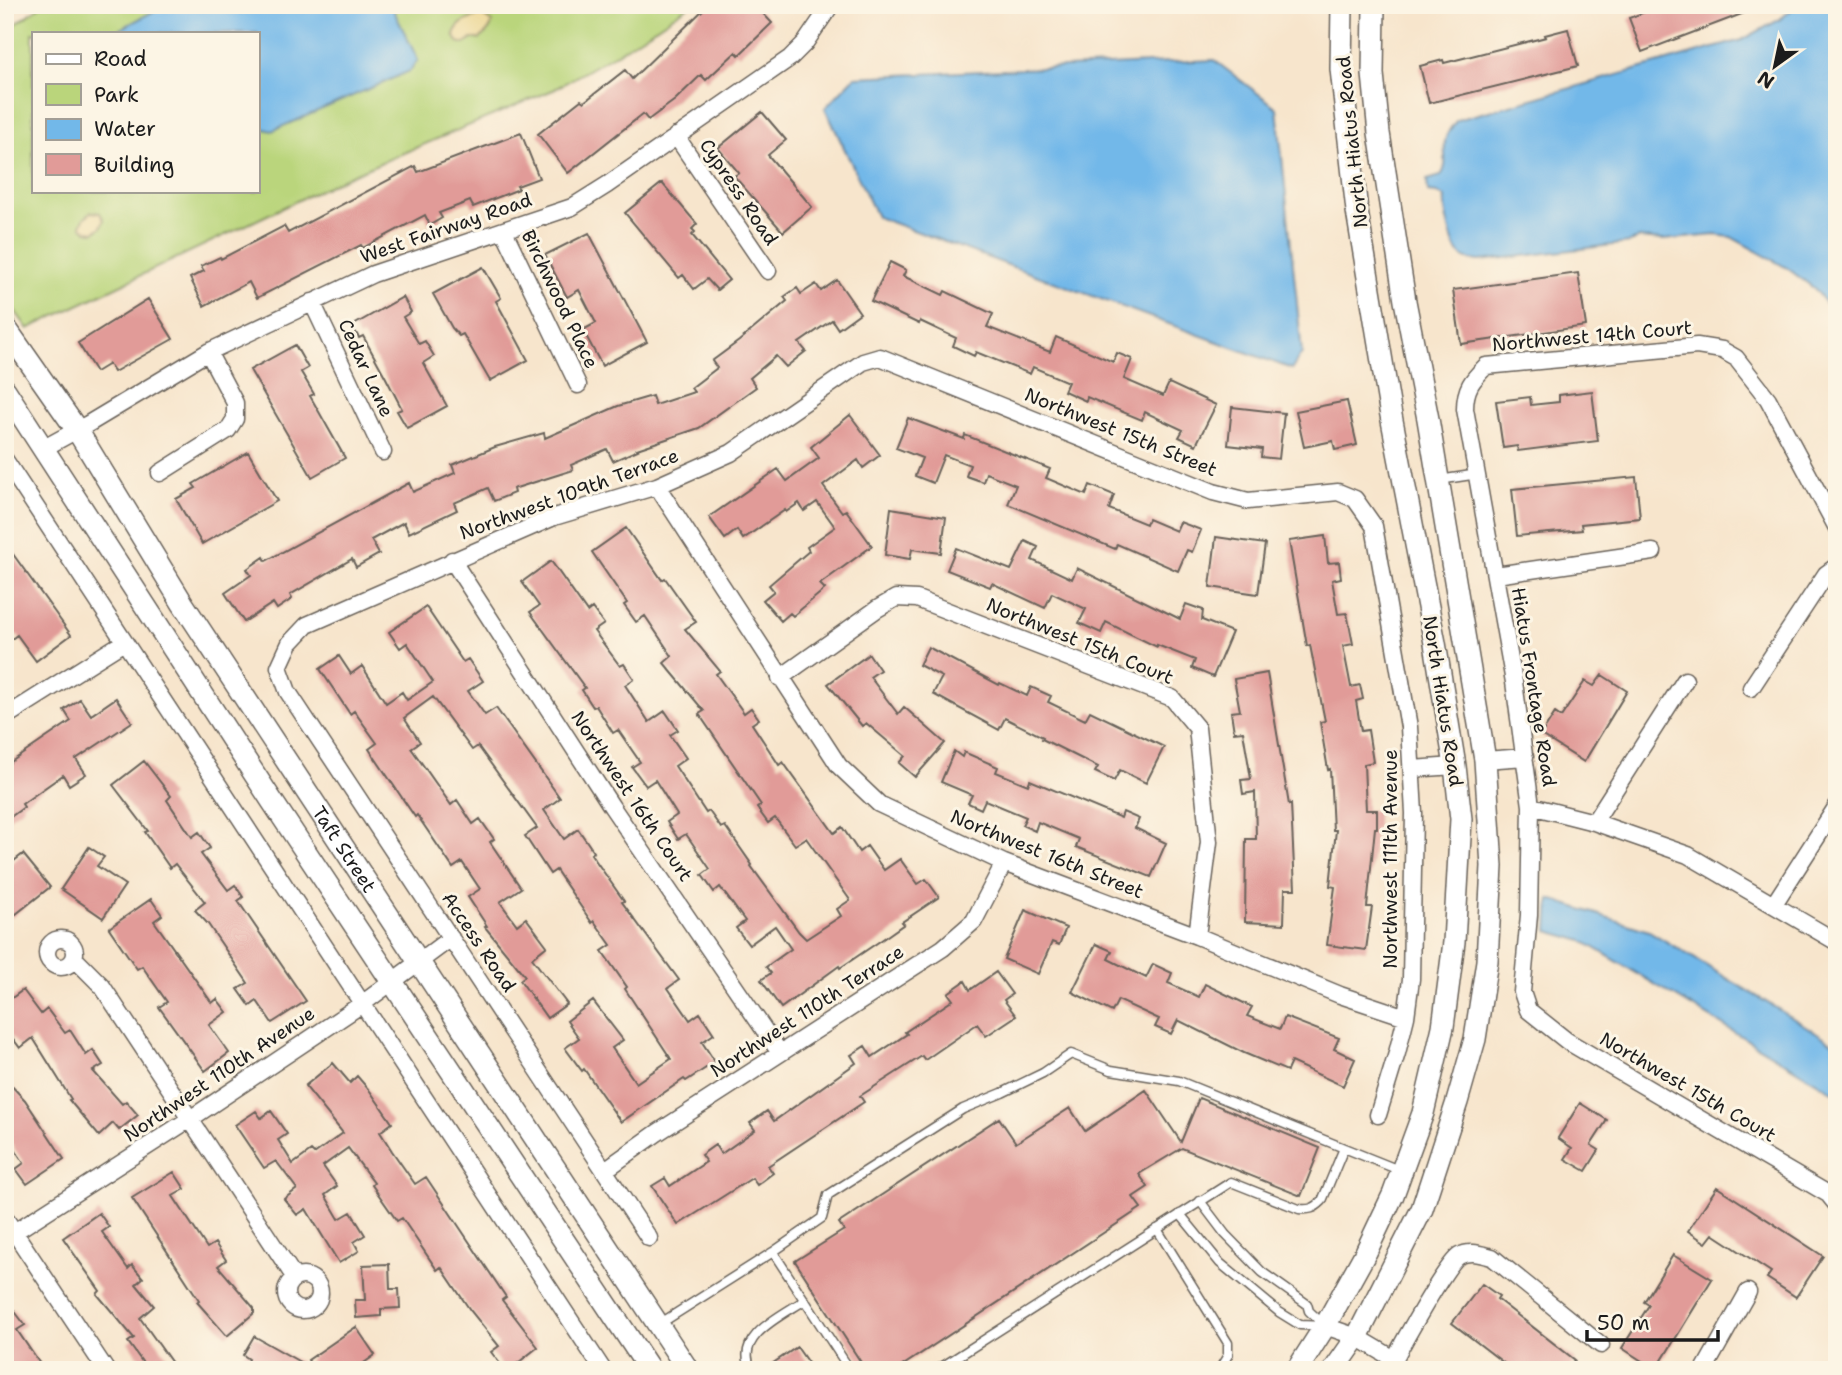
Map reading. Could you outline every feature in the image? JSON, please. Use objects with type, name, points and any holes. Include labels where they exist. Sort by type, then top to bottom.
[{"type":"main road","name":"North Hiatus Road","points":[[1297,1370],[1366,1252],[1393,1195],[1423,1113],[1443,1027],[1454,942],[1461,819],[1435,643],[1390,411],[1357,211],[1341,69],[1342,5]]},
{"type":"main road","name":"North Hiatus Road","points":[[1334,1370],[1357,1337],[1422,1209],[1457,1102],[1475,1039],[1487,961],[1492,866],[1485,760],[1439,480],[1405,301],[1379,133],[1373,74],[1374,5]]},
{"type":"main road","name":"Taft Street","points":[[5,327],[76,430],[183,604],[688,1370]]},
{"type":"main road","name":"Taft Street","points":[[5,390],[392,982],[650,1370]]},
{"type":"main road","points":[[1455,766],[1485,760]]},
{"type":"main road","points":[[631,1341],[658,1325]]},
{"type":"street","name":"West Fairway Road","points":[[44,448],[208,352],[373,274],[572,207],[790,58],[805,43],[831,5]]},
{"type":"street","name":"Cypress Road","points":[[676,136],[768,271]]},
{"type":"street","name":"Birchwood Place","points":[[504,231],[578,385]]},
{"type":"street","name":"Cedar Lane","points":[[312,302],[383,452]]},
{"type":"street","name":"Northwest 14th Court","points":[[1469,383],[1486,366],[1697,346],[1722,350],[1737,358],[1768,398],[1837,528]]},
{"type":"street","points":[[160,473],[228,430],[235,419],[235,403],[208,352]]},
{"type":"street","name":"Northwest 109th Terrace","points":[[279,667],[290,643],[307,625],[554,517],[657,486],[731,453],[863,362],[880,357]]},
{"type":"street","name":"Northwest 15th Street","points":[[880,357],[1213,492],[1248,501],[1338,492],[1355,499]]},
{"type":"street","name":"Hiatus Frontage Road","points":[[1469,383],[1465,409],[1514,681],[1531,806],[1529,915],[1522,982],[1523,1000]]},
{"type":"street","points":[[5,460],[603,1370]]},
{"type":"street","name":"Northwest 16th Street","points":[[657,486],[839,766],[879,804],[1004,863],[1197,936],[1340,995],[1406,1017]]},
{"type":"street","name":"Northwest 111th Avenue","points":[[1355,499],[1374,526],[1409,727],[1414,813],[1412,979],[1406,1017],[1378,1115]]},
{"type":"street","points":[[1496,575],[1653,552]]},
{"type":"street","name":"Northwest 16th Court","points":[[452,560],[612,807],[780,1053]]},
{"type":"street","points":[[1751,688],[1826,574],[1837,566]]},
{"type":"street","name":"Northwest 15th Court","points":[[780,678],[877,609],[897,598],[917,599],[1172,698],[1197,728],[1209,842],[1197,936]]},
{"type":"street","points":[[5,717],[124,642]]},
{"type":"street","name":"Access Road","points":[[279,667],[288,692],[649,1238]]},
{"type":"street","points":[[1594,822],[1685,680]]},
{"type":"street","points":[[1485,760],[1525,757]]},
{"type":"street","points":[[1412,769],[1455,766]]},
{"type":"street","points":[[1531,806],[1594,822],[1688,855],[1837,942]]},
{"type":"street","points":[[1774,904],[1837,806]]},
{"type":"street","name":"Northwest 110th Terrace","points":[[606,1170],[657,1132],[943,948],[974,921],[1004,863]]},
{"type":"street","name":"Northwest 110th Avenue","points":[[8,1229],[190,1119],[362,1004],[451,938]]},
{"type":"street","points":[[74,958],[102,986],[295,1279]]},
{"type":"street","name":"Northwest 15th Court","points":[[1523,1000],[1535,1017],[1567,1041],[1828,1194],[1837,1205]]},
{"type":"street","points":[[8,1229],[106,1370]]},
{"type":"street","points":[[1325,1326],[1357,1337],[1392,1365],[1445,1272],[1458,1257],[1471,1252],[1492,1257],[1601,1345]]},
{"type":"street","points":[[1704,1370],[1748,1292]]},
{"type":"lane","points":[[1439,480],[1478,474]]},
{"type":"lane","points":[[658,1325],[822,1218],[828,1195],[963,1109],[1043,1073],[1071,1054],[1111,1070],[1179,1081],[1402,1171]]},
{"type":"lane","points":[[937,1370],[1231,1182],[1299,1209],[1316,1207],[1322,1201],[1344,1148]]},
{"type":"lane","points":[[1200,1201],[1225,1234],[1262,1272],[1307,1304],[1310,1311],[1325,1326]]},
{"type":"lane","points":[[1180,1214],[1220,1263],[1279,1312],[1300,1325],[1325,1326]]},
{"type":"lane","points":[[1157,1229],[1228,1343],[1228,1355],[1219,1370]]},
{"type":"lane","points":[[773,1252],[850,1370]]},
{"type":"lane","points":[[752,1370],[746,1359],[751,1341],[762,1330],[805,1300]]},
{"type":"green space","points":[[42,5],[690,5],[624,49],[553,90],[349,176],[28,329],[5,297],[5,32]]},
{"type":"sand","points":[[482,15],[492,22],[488,31],[480,39],[472,39],[465,44],[458,42],[454,35],[458,27]]},
{"type":"sand","points":[[91,212],[100,213],[104,220],[101,227],[94,232],[81,226],[84,218]]},
{"type":"water","points":[[165,5],[391,5],[418,60],[410,71],[272,131],[259,128],[259,32],[115,32]]},
{"type":"water","points":[[1797,5],[1837,5],[1837,318],[1815,289],[1787,268],[1731,237],[1715,235],[1663,240],[1639,238],[1629,243],[1480,261],[1466,258],[1459,253],[1449,227],[1445,198],[1428,192],[1427,180],[1441,176],[1443,172],[1445,141],[1457,120],[1742,40],[1779,20]]},
{"type":"water","points":[[1214,60],[1277,108],[1302,353],[1292,369],[877,217],[825,108],[855,77]]},
{"type":"water","points":[[1550,899],[1649,931],[1837,1045],[1837,1094],[1583,941],[1548,931]]},
{"type":"building","points":[[708,5],[755,5],[772,23],[739,55],[736,52],[706,80],[701,75],[675,100],[648,120],[643,114],[568,173],[538,134],[625,70],[632,79]]},
{"type":"building","points":[[1663,5],[1760,7],[1642,52],[1629,18]]},
{"type":"building","points":[[1568,29],[1578,66],[1429,103],[1420,66],[1443,60],[1444,63]]},
{"type":"building","points":[[762,112],[786,140],[768,155],[812,207],[783,232],[734,176],[739,173],[718,148]]},
{"type":"building","points":[[521,133],[539,178],[517,186],[519,189],[473,207],[470,201],[439,213],[442,218],[430,225],[425,215],[363,248],[361,245],[257,298],[249,282],[204,306],[190,278],[204,271],[201,266],[220,257],[221,259],[284,226],[288,233],[415,166],[418,172]]},
{"type":"building","points":[[662,183],[697,224],[692,229],[695,232],[692,235],[729,280],[717,290],[707,279],[694,289],[683,275],[679,278],[625,213]]},
{"type":"building","points":[[589,233],[647,342],[602,366],[583,330],[596,323],[579,290],[567,297],[545,255]]},
{"type":"building","points":[[890,262],[906,270],[903,276],[943,295],[945,291],[993,314],[987,327],[1050,352],[1056,337],[1113,362],[1117,353],[1132,359],[1124,379],[1163,396],[1169,383],[1216,405],[1196,445],[1179,437],[1183,430],[1145,412],[1142,420],[1087,397],[1086,401],[1064,391],[1068,382],[1033,367],[1030,374],[976,352],[974,356],[953,346],[956,338],[871,301]]},
{"type":"building","points":[[483,267],[501,298],[496,301],[528,360],[490,381],[463,334],[459,336],[452,328],[433,294]]},
{"type":"building","points":[[1578,273],[1586,326],[1461,344],[1453,290]]},
{"type":"building","points":[[837,280],[860,313],[838,329],[832,320],[799,343],[806,351],[786,367],[776,356],[750,378],[756,387],[699,428],[637,449],[613,461],[607,449],[571,465],[573,470],[513,489],[514,493],[494,501],[488,488],[454,503],[457,510],[409,533],[404,522],[371,540],[379,554],[356,567],[352,559],[290,595],[292,599],[277,609],[273,603],[244,622],[225,593],[251,575],[247,569],[264,557],[266,561],[409,483],[413,492],[455,473],[452,465],[495,447],[544,433],[545,438],[618,406],[652,396],[655,405],[694,392],[691,388],[717,368],[712,361],[787,301],[784,297],[797,288],[801,294],[816,284],[821,291]]},
{"type":"building","points":[[403,297],[411,312],[403,317],[419,344],[425,341],[434,356],[423,363],[447,406],[407,428],[397,411],[402,409],[386,378],[363,336],[359,338],[352,326]]},
{"type":"building","points":[[148,299],[173,339],[114,372],[109,364],[96,372],[78,343]]},
{"type":"building","points":[[295,345],[308,368],[301,372],[314,394],[310,396],[345,458],[312,477],[250,370]]},
{"type":"building","points":[[1592,391],[1598,441],[1518,451],[1517,446],[1503,448],[1496,401],[1530,397],[1531,405],[1559,402],[1559,395]]},
{"type":"building","points":[[1347,401],[1357,445],[1335,450],[1333,441],[1304,447],[1296,411]]},
{"type":"building","points":[[1232,407],[1284,413],[1279,459],[1261,457],[1262,449],[1228,445]]},
{"type":"building","points":[[850,415],[880,455],[863,468],[858,460],[823,486],[842,512],[846,510],[872,546],[820,584],[825,589],[793,616],[790,613],[781,621],[763,600],[774,591],[769,585],[809,551],[807,547],[835,527],[817,502],[804,511],[799,503],[786,512],[785,510],[743,539],[737,530],[725,539],[709,517],[778,469],[787,481],[819,458],[811,447]]},
{"type":"building","points":[[908,418],[964,439],[965,435],[1050,469],[1046,478],[1086,495],[1090,485],[1114,495],[1109,509],[1146,524],[1148,519],[1176,531],[1180,522],[1201,530],[1192,552],[1187,550],[1178,571],[1117,544],[1115,549],[1008,504],[1016,485],[986,473],[983,482],[966,476],[970,465],[944,455],[933,483],[915,476],[922,458],[896,448]]},
{"type":"building","points":[[248,452],[277,501],[202,544],[176,499],[196,488],[193,484]]},
{"type":"building","points":[[1636,477],[1640,518],[1581,524],[1582,530],[1517,536],[1512,489]]},
{"type":"building","points":[[891,508],[946,517],[941,553],[912,549],[910,559],[885,555]]},
{"type":"building","points":[[626,528],[662,580],[665,578],[696,622],[685,629],[720,671],[716,674],[744,713],[751,708],[759,719],[752,724],[779,765],[783,762],[834,833],[842,827],[859,852],[867,846],[884,870],[900,859],[918,884],[926,879],[939,897],[781,1008],[761,980],[771,973],[766,967],[791,949],[775,926],[749,945],[736,928],[745,921],[720,887],[714,892],[702,875],[710,869],[686,834],[678,839],[667,822],[677,815],[655,780],[646,786],[632,767],[640,762],[618,730],[613,733],[596,706],[593,707],[582,690],[585,688],[530,612],[539,606],[522,582],[551,561],[587,612],[592,608],[604,624],[594,631],[620,666],[624,664],[634,679],[625,685],[649,722],[665,711],[678,730],[670,735],[686,758],[675,766],[706,813],[709,811],[721,828],[725,826],[799,932],[806,939],[841,916],[837,909],[850,900],[806,838],[795,845],[775,818],[768,823],[757,808],[761,805],[699,714],[704,711],[664,663],[672,656],[645,616],[636,622],[624,605],[627,603],[592,552]]},
{"type":"building","points":[[1325,536],[1328,563],[1339,562],[1341,578],[1332,580],[1338,614],[1347,613],[1353,644],[1343,646],[1351,687],[1360,685],[1363,699],[1356,701],[1361,731],[1368,730],[1373,762],[1364,764],[1366,810],[1377,810],[1367,907],[1372,907],[1366,950],[1327,945],[1335,887],[1330,886],[1336,830],[1333,830],[1330,769],[1328,770],[1320,722],[1325,721],[1310,645],[1307,646],[1289,541]]},
{"type":"building","points":[[1216,537],[1265,544],[1258,594],[1210,587]]},
{"type":"building","points":[[1025,541],[1038,547],[1032,560],[1072,579],[1077,568],[1180,619],[1186,604],[1203,610],[1202,620],[1232,632],[1213,677],[1192,668],[1195,660],[1157,647],[1106,622],[1101,633],[1079,623],[1086,609],[1052,593],[1045,608],[992,583],[990,587],[947,570],[956,548],[1011,570]]},
{"type":"building","points":[[5,543],[71,635],[36,661],[17,635],[5,644]]},
{"type":"building","points":[[426,607],[463,662],[468,659],[483,681],[468,691],[485,715],[496,708],[560,798],[544,810],[564,839],[578,829],[594,852],[591,854],[624,901],[622,902],[679,980],[668,988],[690,1020],[700,1013],[714,1034],[702,1042],[715,1062],[686,1081],[684,1079],[621,1122],[584,1069],[582,1071],[565,1048],[579,1038],[567,1021],[593,1001],[623,1040],[612,1048],[636,1083],[671,1059],[602,951],[611,945],[594,921],[592,923],[556,870],[550,874],[525,836],[537,828],[478,746],[472,750],[433,697],[404,718],[420,742],[411,748],[451,805],[457,800],[473,824],[480,819],[494,839],[490,842],[521,888],[500,902],[517,925],[526,918],[547,946],[532,958],[567,1004],[547,1018],[520,980],[525,976],[485,927],[487,926],[468,897],[480,889],[462,862],[453,868],[417,815],[415,817],[369,749],[377,743],[354,711],[350,714],[320,669],[339,656],[351,674],[362,666],[386,703],[402,692],[407,700],[433,682],[407,643],[400,648],[389,632]]},
{"type":"building","points":[[928,647],[999,685],[1000,683],[1027,696],[1031,687],[1051,696],[1048,702],[1085,720],[1090,711],[1164,747],[1146,783],[1120,770],[1114,781],[1095,772],[1098,767],[1005,718],[999,730],[933,694],[942,677],[919,665]]},
{"type":"building","points":[[869,654],[880,670],[870,677],[898,714],[904,707],[945,743],[915,777],[899,763],[905,756],[866,723],[862,726],[828,684]]},
{"type":"building","points":[[1267,673],[1289,805],[1291,804],[1295,889],[1285,889],[1284,924],[1245,922],[1246,839],[1256,839],[1255,792],[1243,794],[1241,780],[1251,779],[1243,731],[1234,732],[1231,712],[1240,711],[1234,679]]},
{"type":"building","points":[[1602,675],[1627,691],[1584,762],[1541,735],[1555,713],[1561,717],[1585,681],[1594,686]]},
{"type":"building","points":[[116,698],[132,722],[76,759],[86,774],[69,785],[63,775],[22,804],[24,807],[5,821],[5,766],[71,721],[64,710],[80,699],[91,715]]},
{"type":"building","points":[[954,751],[962,757],[964,752],[998,767],[996,772],[1028,785],[1030,780],[1121,818],[1123,812],[1139,819],[1135,828],[1166,843],[1151,877],[1076,847],[1079,839],[1038,822],[1035,831],[1022,825],[1026,817],[985,800],[981,809],[968,803],[972,795],[941,782]]},
{"type":"building","points":[[144,761],[171,796],[167,800],[192,837],[199,832],[210,848],[201,854],[228,890],[235,885],[243,897],[238,901],[306,1001],[272,1023],[257,1001],[250,1006],[238,989],[248,983],[208,924],[195,910],[205,902],[175,864],[170,868],[145,832],[148,831],[113,785]]},
{"type":"building","points":[[89,847],[104,857],[97,866],[125,885],[103,918],[61,889]]},
{"type":"building","points":[[23,854],[50,887],[11,918],[5,910],[5,868]]},
{"type":"building","points":[[151,899],[162,915],[154,921],[212,1003],[217,999],[227,1012],[209,1025],[229,1053],[205,1071],[159,1007],[167,1002],[142,966],[137,969],[109,928]]},
{"type":"building","points":[[1025,910],[1066,928],[1059,945],[1052,942],[1038,974],[1004,959]]},
{"type":"building","points":[[1096,944],[1112,951],[1108,959],[1146,978],[1153,964],[1172,973],[1168,983],[1199,997],[1205,984],[1252,1007],[1247,1016],[1280,1029],[1285,1017],[1339,1038],[1334,1049],[1355,1059],[1343,1086],[1291,1062],[1287,1071],[1178,1020],[1171,1034],[1155,1027],[1159,1019],[1118,1000],[1112,1012],[1072,992]]},
{"type":"building","points":[[996,972],[1012,994],[1004,1000],[1016,1016],[986,1036],[977,1024],[925,1060],[922,1056],[860,1096],[864,1102],[768,1166],[773,1173],[757,1185],[752,1178],[678,1225],[652,1186],[665,1178],[670,1186],[706,1162],[701,1155],[715,1145],[721,1154],[755,1130],[750,1123],[767,1111],[774,1121],[856,1063],[851,1055],[865,1046],[872,1057],[953,1000],[948,993],[965,981],[970,990]]},
{"type":"building","points":[[23,990],[41,1014],[47,1009],[65,1033],[70,1030],[86,1055],[93,1050],[103,1065],[93,1071],[122,1104],[126,1101],[138,1115],[119,1130],[113,1123],[99,1136],[69,1100],[71,1099],[33,1038],[20,1048],[5,1028],[5,1003]]},
{"type":"building","points":[[333,1063],[350,1083],[357,1076],[370,1091],[392,1123],[380,1132],[392,1151],[415,1184],[426,1177],[506,1297],[502,1300],[538,1347],[509,1370],[505,1370],[491,1352],[499,1346],[441,1267],[437,1270],[402,1218],[397,1221],[348,1148],[323,1166],[337,1186],[325,1195],[339,1219],[351,1212],[365,1235],[354,1242],[359,1251],[339,1263],[306,1209],[297,1215],[284,1199],[297,1189],[276,1161],[264,1168],[235,1125],[256,1111],[261,1118],[271,1111],[287,1134],[278,1140],[293,1164],[311,1151],[314,1154],[343,1133],[305,1086]]},
{"type":"building","points":[[5,1079],[25,1100],[64,1159],[27,1184],[16,1169],[24,1163],[5,1135]]},
{"type":"building","points":[[1146,1090],[1181,1142],[1199,1098],[1320,1148],[1301,1196],[1182,1148],[1139,1174],[1148,1187],[1133,1197],[1141,1208],[896,1370],[866,1370],[795,1261],[844,1230],[839,1223],[999,1118],[1016,1143],[1070,1108],[1085,1131]]},
{"type":"building","points":[[1580,1103],[1607,1120],[1591,1145],[1599,1150],[1586,1171],[1565,1159],[1572,1148],[1558,1138]]},
{"type":"building","points":[[174,1172],[185,1189],[173,1196],[207,1248],[215,1243],[226,1260],[218,1266],[254,1308],[254,1313],[227,1336],[197,1302],[199,1300],[132,1198]]},
{"type":"building","points":[[1717,1187],[1823,1256],[1796,1297],[1767,1278],[1771,1272],[1713,1234],[1706,1243],[1688,1231]]},
{"type":"building","points":[[99,1213],[109,1227],[102,1232],[128,1269],[132,1265],[143,1278],[136,1284],[154,1306],[140,1318],[177,1370],[148,1370],[128,1342],[134,1338],[97,1294],[100,1291],[63,1238]]},
{"type":"building","points":[[1673,1255],[1712,1279],[1656,1370],[1622,1348],[1649,1305],[1644,1302]]},
{"type":"building","points":[[389,1264],[390,1289],[399,1289],[400,1308],[381,1309],[381,1316],[356,1318],[355,1300],[365,1300],[363,1265]]},
{"type":"building","points":[[1482,1284],[1499,1296],[1497,1299],[1575,1360],[1568,1370],[1513,1370],[1452,1323]]},
{"type":"building","points":[[13,1309],[25,1325],[17,1330],[44,1370],[5,1370],[5,1313]]},
{"type":"building","points":[[356,1327],[375,1355],[354,1370],[315,1370],[308,1360]]},
{"type":"building","points":[[254,1336],[314,1370],[243,1370],[249,1359],[243,1355]]},
{"type":"building","points":[[797,1347],[813,1370],[763,1370]]}]
